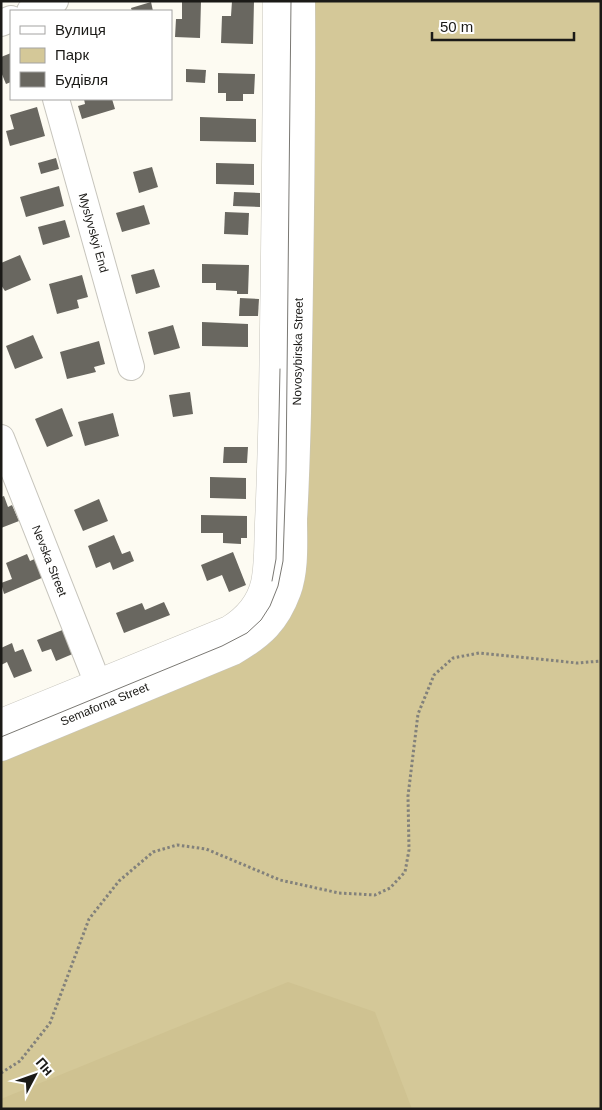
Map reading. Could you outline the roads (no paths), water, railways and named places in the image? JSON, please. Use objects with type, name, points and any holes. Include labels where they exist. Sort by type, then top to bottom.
[{"type":"main road","name":"Novosybirska Street","points":[[203,652],[252,611],[259,600],[265,581],[270,507],[273,401],[277,169],[277,1]]},
{"type":"main road","name":"Novosybirska Street","points":[[203,652],[233,651],[250,641],[266,629],[277,613],[288,589],[292,559],[296,443],[302,118],[301,1]]},
{"type":"main road","name":"Semaforna Street","points":[[1,723],[98,684],[203,652]]},
{"type":"main road","name":"Semaforna Street","points":[[1,747],[203,652]]},
{"type":"street","points":[[33,10],[55,1]]},
{"type":"street","name":"Myslyvskyi End","points":[[56,100],[131,368]]},
{"type":"street","name":"Nevska Street","points":[[1,438],[98,684]]},
{"type":"tram line","points":[[1,737],[222,646],[247,633],[261,620],[270,606],[278,586],[283,561],[286,471],[291,1]]},
{"type":"tram line","points":[[272,581],[276,559],[280,369]]}]
